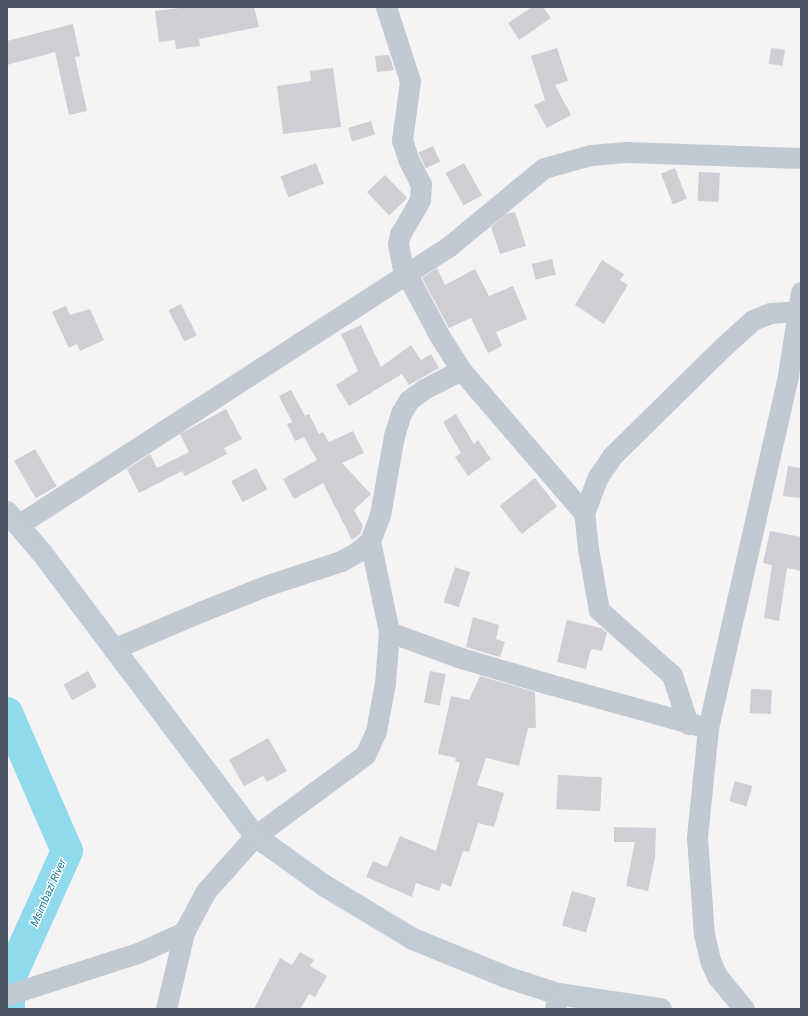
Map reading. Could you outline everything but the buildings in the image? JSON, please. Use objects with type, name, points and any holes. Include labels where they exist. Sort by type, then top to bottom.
[{"type":"street","points":[[386,7],[410,82],[402,140],[408,159],[421,184],[420,200],[400,234],[398,253],[439,335],[461,370],[584,512]]},
{"type":"street","points":[[661,1009],[557,1001],[506,977],[413,939],[324,886],[255,836],[13,518],[408,274],[448,247],[544,168],[560,162],[591,155],[628,152],[801,158]]},
{"type":"street","points":[[698,726],[672,675],[599,610],[595,596],[584,512],[598,477],[612,456],[740,330],[770,313],[799,301]]},
{"type":"street","points":[[744,1009],[717,976],[704,935],[697,837],[698,726],[788,375],[799,301]]},
{"type":"street","points":[[166,1009],[184,932],[206,890],[255,836],[365,755],[376,731],[385,683],[388,632],[370,541],[380,515],[394,436],[401,413],[408,400],[424,389],[461,370]]},
{"type":"street","points":[[113,650],[268,585],[342,561],[370,541]]},
{"type":"street","points":[[388,632],[461,658],[698,726]]},
{"type":"street","points":[[7,995],[138,953],[184,932]]},
{"type":"waterway","name":"Msimbazi River","points":[[7,713],[67,851],[9,980],[9,1009]]}]
